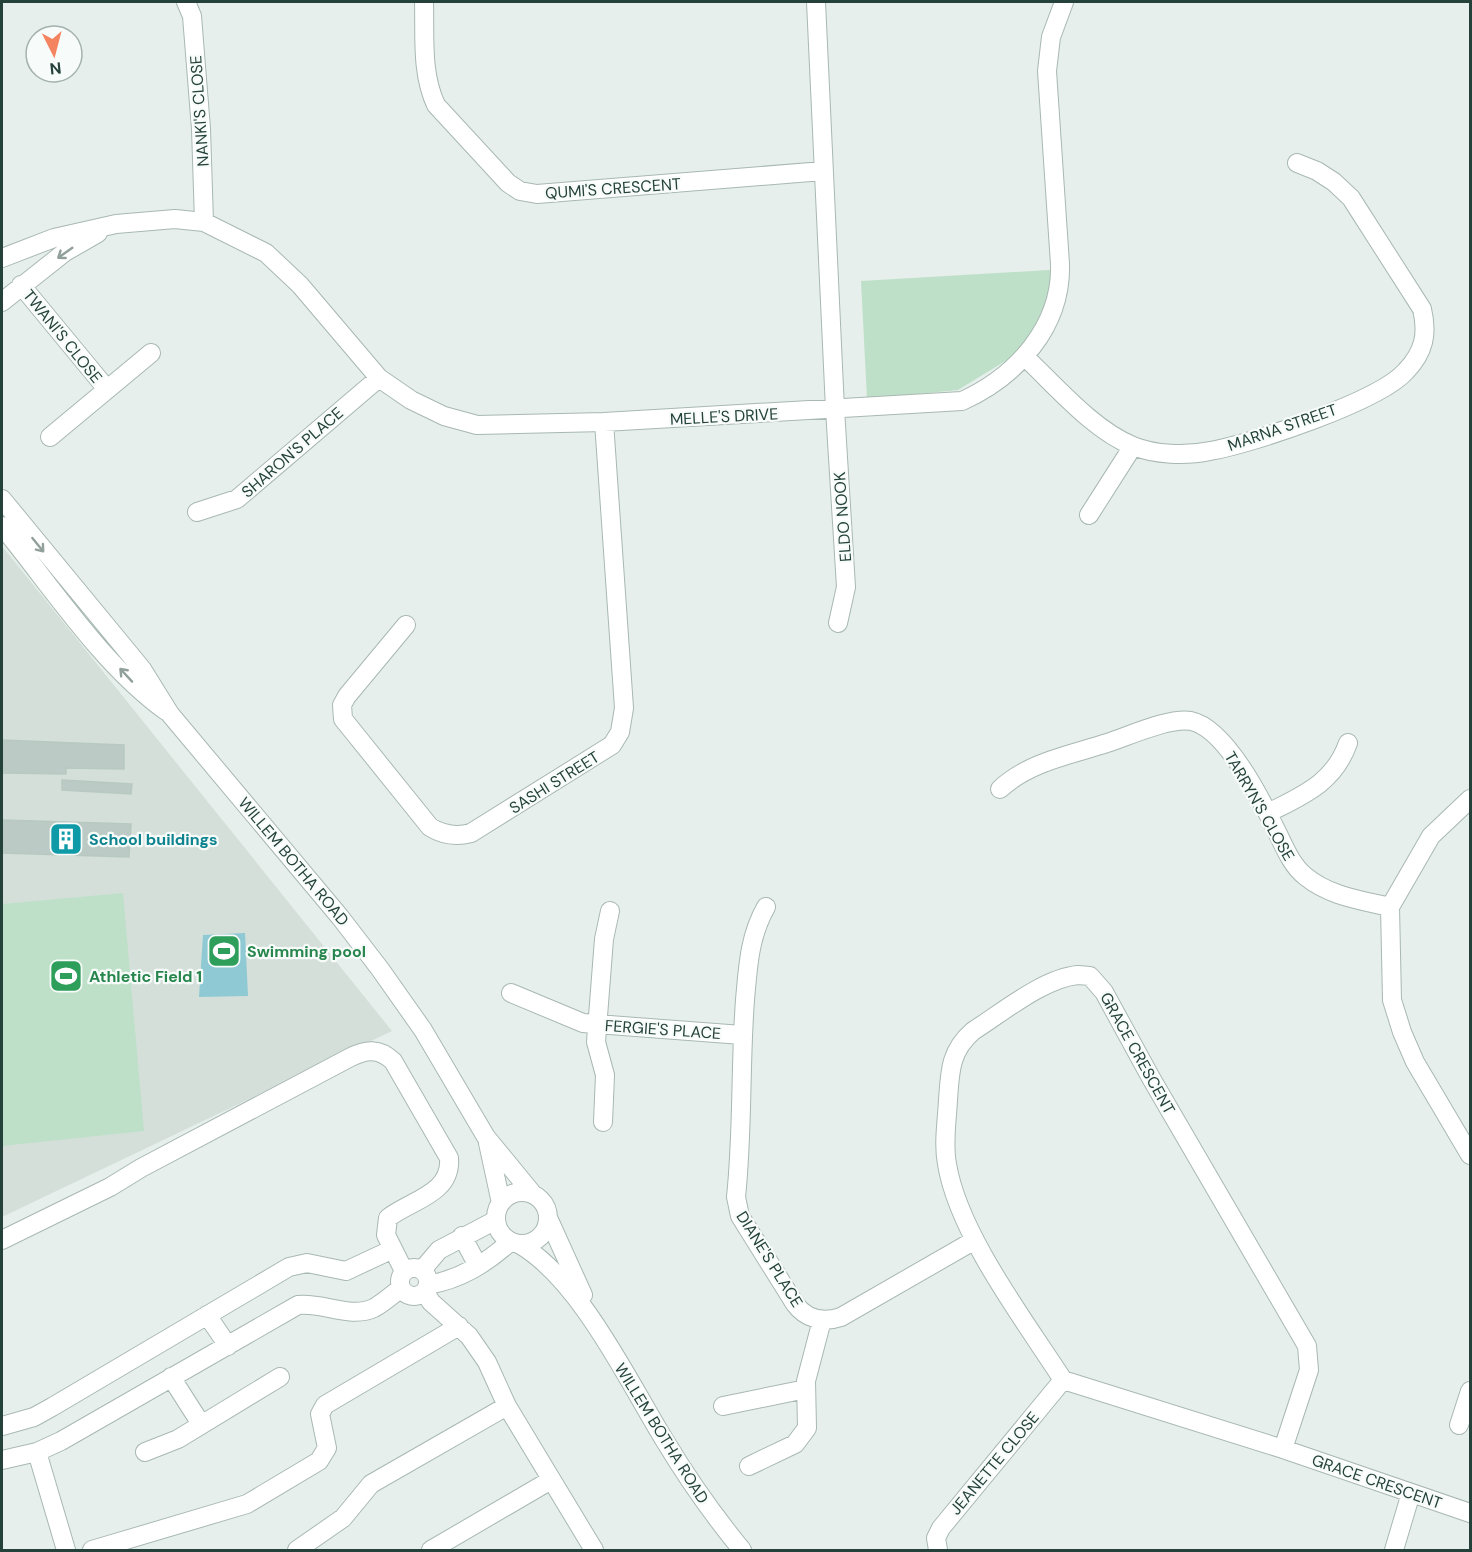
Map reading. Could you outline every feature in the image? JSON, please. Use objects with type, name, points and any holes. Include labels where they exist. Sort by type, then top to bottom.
[{"type":"street","name":"NANKI'S CLOSE","points":[[186,2],[192,16],[201,129],[204,222]]},
{"type":"street","name":"QUMI'S CRESCENT","points":[[424,2],[426,73],[429,91],[436,105],[508,183],[520,190],[537,194],[823,171]]},
{"type":"street","points":[[816,2],[834,410]]},
{"type":"street","name":"MELLE'S DRIVE","points":[[2,258],[54,238],[116,225],[175,219],[204,222],[266,254],[300,285],[379,378],[411,400],[444,416],[477,425],[604,422],[962,401],[1000,381],[1025,357],[1045,327],[1060,279],[1047,72],[1051,37],[1064,2]]},
{"type":"street","name":"MARNA STREET","points":[[1025,357],[1093,420],[1133,446],[1171,454],[1209,452],[1298,425],[1398,380],[1416,360],[1425,335],[1422,309],[1351,198],[1317,171],[1297,163]]},
{"type":"street","name":"MELLE'S DRIVE","points":[[2,302],[21,285],[89,237],[116,225]]},
{"type":"street","name":"TWANI'S CLOSE","points":[[21,285],[106,388]]},
{"type":"street","name":"TWANI'S CLOSE","points":[[50,437],[106,388],[151,353]]},
{"type":"street","name":"SHARON'S PLACE","points":[[196,512],[237,499],[379,378]]},
{"type":"street","name":"ELDO NOOK","points":[[834,410],[846,587],[838,623]]},
{"type":"street","name":"SASHI STREET","points":[[406,625],[346,696],[342,705],[343,719],[430,827],[438,832],[457,836],[471,833],[612,745],[620,732],[624,708],[604,422]]},
{"type":"street","points":[[1089,515],[1133,446]]},
{"type":"street","name":"WILLEM BOTHA ROAD","points":[[2,499],[142,669],[170,714],[333,908],[380,969],[423,1030],[486,1137],[532,1193]]},
{"type":"street","name":"WILLEM BOTHA ROAD","points":[[2,526],[94,640],[147,697],[170,714]]},
{"type":"street","name":"TARRYN'S CLOSE","points":[[1000,789],[1026,770],[1152,728],[1190,721],[1202,725],[1225,746],[1268,813],[1295,867],[1304,876],[1333,893],[1390,907]]},
{"type":"street","points":[[1268,813],[1317,788],[1334,772],[1347,743]]},
{"type":"street","points":[[1470,799],[1431,836],[1390,907],[1392,1000],[1402,1032],[1415,1062],[1470,1155]]},
{"type":"street","name":"DIANE'S PLACE","points":[[766,907],[756,924],[750,944],[742,1035],[737,1206],[800,1311],[822,1320]]},
{"type":"street","points":[[603,1122],[605,1075],[590,1024],[610,911]]},
{"type":"street","name":"GRACE CRESCENT","points":[[1283,1449],[1309,1370],[1307,1346],[1151,1078],[1104,992],[1090,976],[1064,976],[962,1040],[952,1057],[946,1161],[950,1178],[975,1240],[1063,1380],[1283,1449],[1470,1513]]},
{"type":"street","name":"FERGIE'S PLACE","points":[[511,993],[590,1024],[742,1035]]},
{"type":"street","points":[[2,1240],[110,1187],[141,1168],[349,1058],[371,1051],[380,1052],[393,1061],[449,1158],[450,1172],[443,1184],[388,1218],[386,1235],[393,1250],[431,1302],[469,1336],[487,1362],[507,1406],[594,1551]]},
{"type":"street","name":"WILLEM BOTHA ROAD","points":[[486,1137],[496,1172],[498,1211]]},
{"type":"street","points":[[2,1460],[37,1452],[61,1441],[298,1305],[313,1303],[353,1312],[375,1307],[416,1281],[439,1250],[498,1211],[515,1193],[532,1193],[545,1204],[549,1220],[542,1236],[535,1241],[514,1243],[451,1281],[416,1281]]},
{"type":"street","points":[[498,1211],[503,1236],[514,1243]]},
{"type":"street","name":"WILLEM BOTHA ROAD","points":[[549,1220],[563,1256],[581,1290],[587,1312]]},
{"type":"street","points":[[462,1236],[478,1266]]},
{"type":"street","points":[[750,1466],[795,1444],[802,1436],[809,1419],[806,1389],[822,1320],[841,1317],[975,1240]]},
{"type":"street","name":"WILLEM BOTHA ROAD","points":[[514,1243],[546,1263],[587,1312],[667,1445],[742,1551]]},
{"type":"street","points":[[2,1426],[34,1417],[297,1264],[307,1263],[346,1271],[393,1250]]},
{"type":"street","points":[[207,1315],[228,1346]]},
{"type":"street","points":[[93,1551],[247,1504],[310,1467],[327,1452],[320,1414],[330,1400],[459,1326]]},
{"type":"street","points":[[171,1377],[201,1424]]},
{"type":"street","points":[[146,1452],[178,1439],[280,1377]]},
{"type":"street","name":"JEANETTE CLOSE","points":[[938,1551],[936,1538],[941,1528],[1063,1380]]},
{"type":"street","points":[[723,1406],[806,1389]]},
{"type":"street","points":[[1459,1425],[1470,1391]]},
{"type":"street","points":[[297,1551],[343,1518],[371,1484],[507,1406]]},
{"type":"street","points":[[37,1452],[66,1551]]},
{"type":"street","points":[[431,1551],[551,1480]]},
{"type":"street","points":[[1394,1551],[1411,1493]]},
{"type":"shaded area","points":[[2,546],[392,1031],[2,1217]]},
{"type":"green space","points":[[1065,269],[1020,352],[958,390],[867,399],[861,281]]},
{"type":"green space","name":"Athletic Field 1","points":[[123,893],[144,1131],[2,1146],[2,904]]},
{"type":"water","name":"Swimming pool","points":[[245,933],[248,996],[199,997],[203,935]]},
{"type":"building","points":[[2,740],[124,745],[124,769],[66,768],[66,774],[2,773]]},
{"type":"building","points":[[62,780],[132,784],[131,794],[62,790]]},
{"type":"building","name":"School buildings","points":[[2,820],[131,824],[129,857],[2,853]]},
{"type":"place","name":"School buildings","points":[[66,839]]},
{"type":"place","name":"Swimming pool","points":[[224,951]]},
{"type":"place","name":"Athletic Field 1","points":[[66,976]]}]
